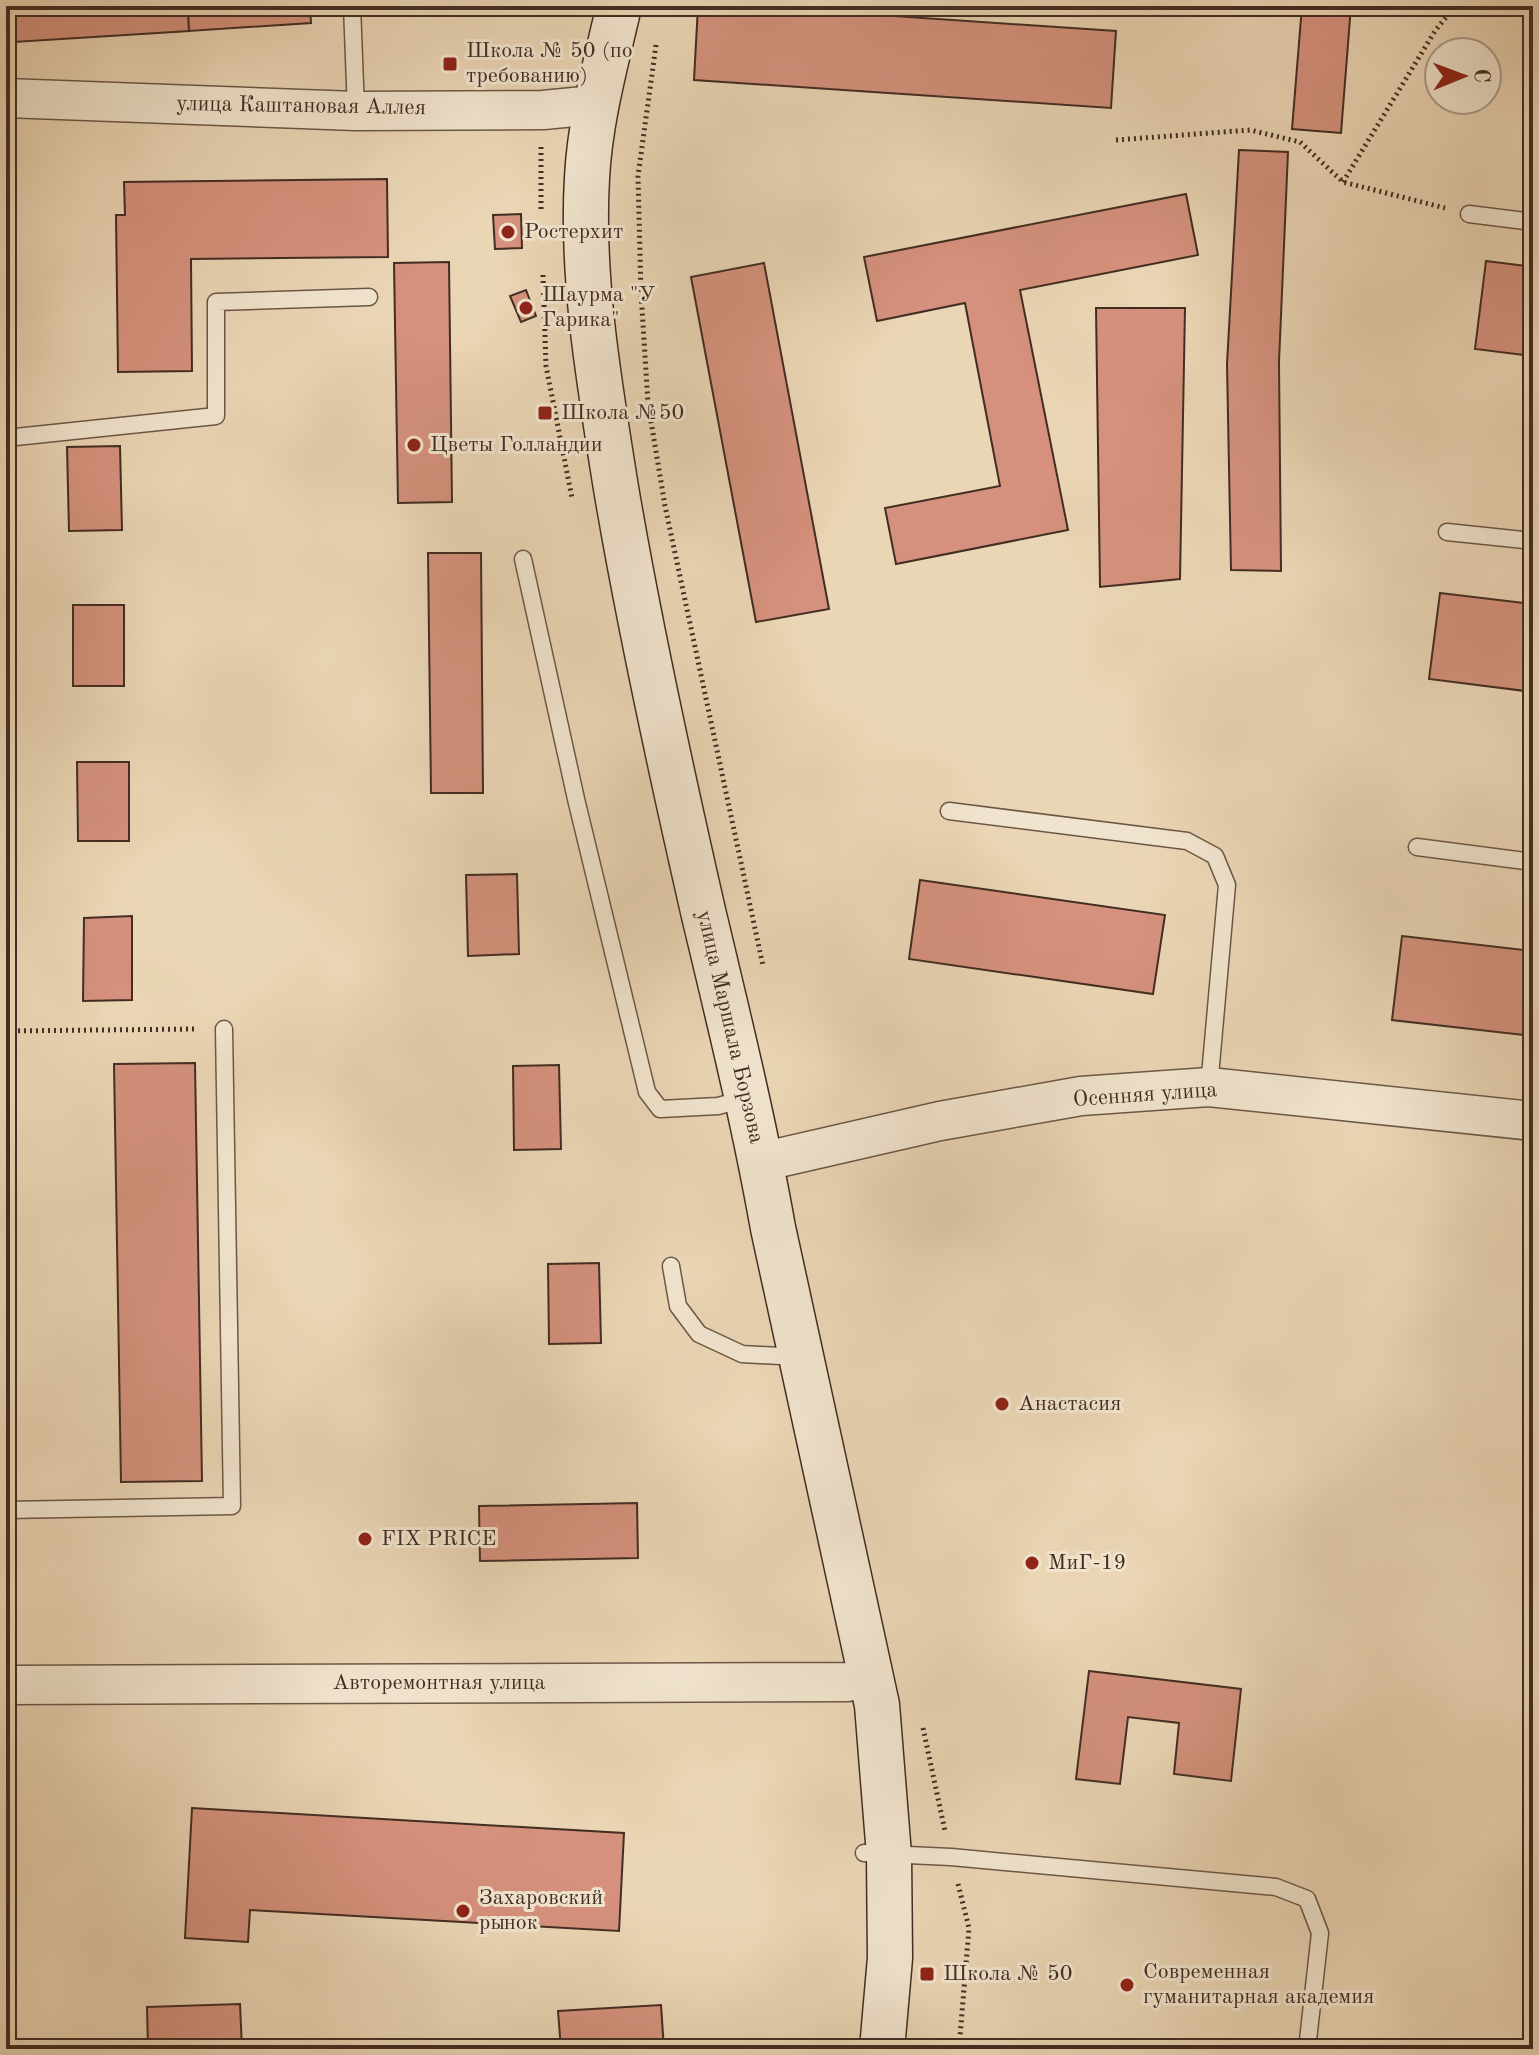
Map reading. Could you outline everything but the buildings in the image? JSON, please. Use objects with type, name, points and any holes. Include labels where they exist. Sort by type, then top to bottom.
[{"type":"main road","name":"улица Маршала Борзова","points":[[619,6],[595,105],[587,175],[585,229],[600,391],[628,562],[877,1705],[877,1854],[890,1958],[882,2049]]},
{"type":"street","name":"улица Каштановая Аллея","points":[[6,98],[356,111],[543,110],[595,105]]},
{"type":"street","name":"Осенняя улица","points":[[761,1162],[940,1121],[1081,1096],[1209,1087],[1533,1121]]},
{"type":"street","name":"Авторемонтная улица","points":[[6,1685],[848,1682],[870,1674]]},
{"type":"lane","points":[[352,6],[356,111]]},
{"type":"lane","points":[[1469,214],[1533,222]]},
{"type":"lane","points":[[6,438],[216,416],[216,302],[369,297]]},
{"type":"lane","points":[[1447,532],[1533,541]]},
{"type":"lane","points":[[523,559],[576,799],[647,1092],[660,1109],[718,1106],[747,1099]]},
{"type":"lane","points":[[949,811],[1187,841],[1215,856],[1227,885],[1209,1087]]},
{"type":"lane","points":[[1417,847],[1533,862]]},
{"type":"lane","points":[[6,1510],[232,1506],[224,1029]]},
{"type":"lane","points":[[671,1266],[678,1306],[699,1334],[742,1354],[801,1357]]},
{"type":"lane","points":[[877,1854],[951,1857],[1276,1887],[1307,1899],[1320,1933],[1307,2049]]},
{"type":"path","points":[[1343,182],[1435,31],[1455,6],[1533,9]]},
{"type":"path","points":[[658,34],[638,176],[648,403],[665,506],[763,970]]},
{"type":"path","points":[[1116,140],[1250,130],[1300,142],[1343,182],[1469,214]]},
{"type":"path","points":[[6,1031],[224,1029]]},
{"type":"path","points":[[923,1724],[969,1928],[959,2049]]},
{"type":"place","name":"Школа № 50 (по требованию)","points":[[450,64]]},
{"type":"place","name":"Ростерхит","points":[[508,232]]},
{"type":"place","name":"Шаурма \"У Гарика\"","points":[[526,308]]},
{"type":"place","name":"Школа №50","points":[[545,413]]},
{"type":"place","name":"Цветы Голландии","points":[[414,445]]},
{"type":"place","name":"Анастасия","points":[[1002,1404]]},
{"type":"place","name":"FIX PRICE","points":[[365,1539]]},
{"type":"place","name":"МиГ-19","points":[[1032,1563]]},
{"type":"place","name":"Захаровский рынок","points":[[463,1911]]},
{"type":"place","name":"Школа № 50","points":[[927,1974]]},
{"type":"place","name":"Современная гуманитарная академия","points":[[1127,1985]]}]
